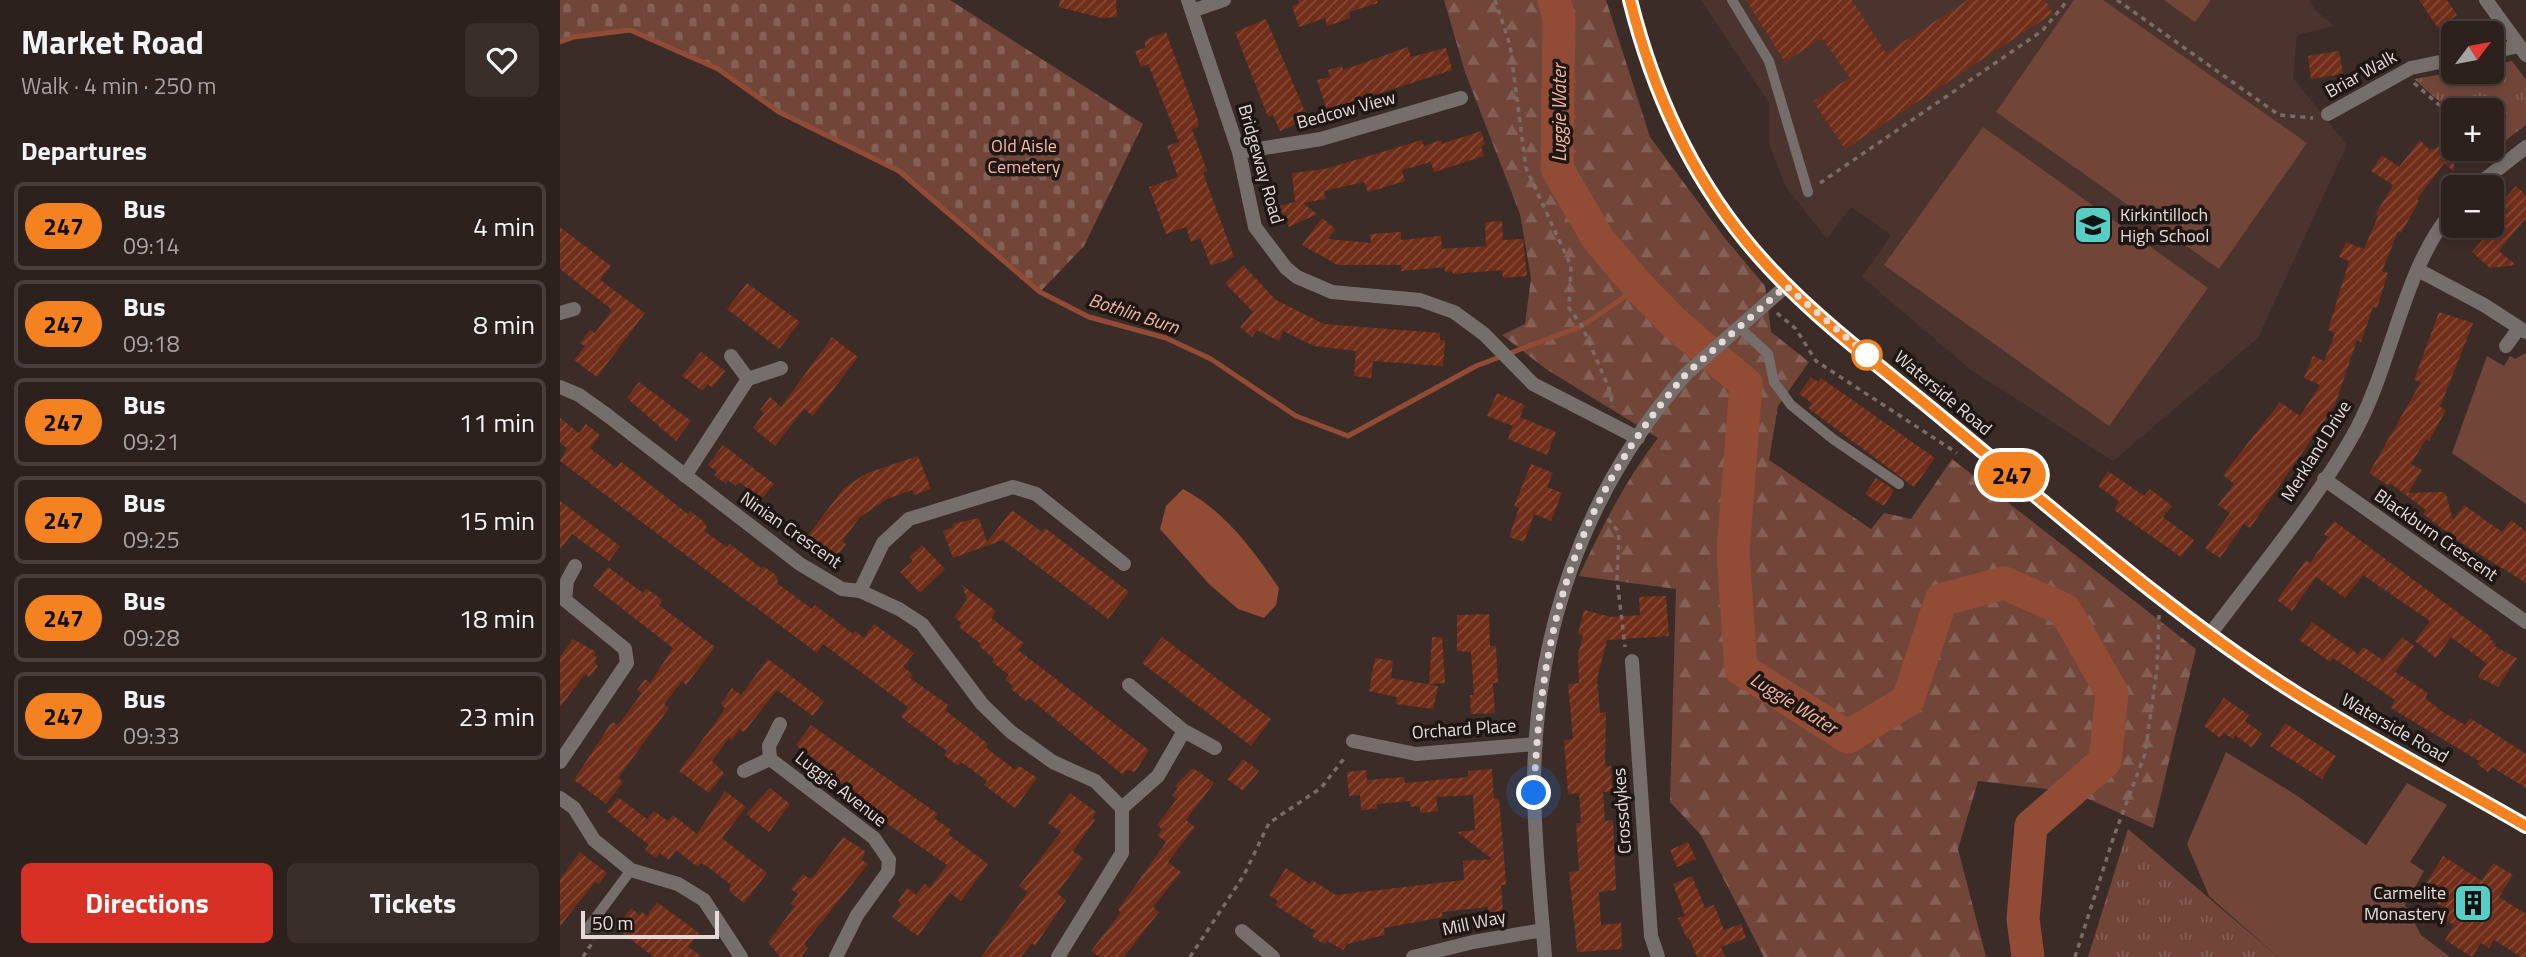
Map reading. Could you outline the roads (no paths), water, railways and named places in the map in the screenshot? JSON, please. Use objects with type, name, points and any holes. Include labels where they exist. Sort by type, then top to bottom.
[{"type":"main road","name":"Waterside Road","points":[[1630,0],[1651,76],[1679,136],[1707,187],[1737,229],[1786,286],[2159,594],[2211,633],[2298,695],[2526,826]]},
{"type":"street","points":[[1190,6],[1224,0]]},
{"type":"street","points":[[2486,0],[2523,51]]},
{"type":"street","name":"Bridgeway Road","points":[[1190,6],[1239,152],[1255,227],[1275,258],[1297,277],[1332,292],[1420,300],[1454,312],[1484,334],[1519,374],[1533,384],[1638,438]]},
{"type":"street","points":[[2504,52],[2523,51]]},
{"type":"street","name":"Briar Walk","points":[[2328,114],[2402,72],[2441,63]]},
{"type":"street","name":"Bedcow View","points":[[1239,152],[1321,139],[1461,98]]},
{"type":"street","points":[[2490,175],[2526,147]]},
{"type":"street","name":"Merkland Drive","points":[[2211,633],[2324,479],[2356,430],[2374,393],[2418,270],[2441,224]]},
{"type":"street","points":[[2418,270],[2484,305],[2523,330],[2506,346]]},
{"type":"street","points":[[1545,957],[1534,793],[1536,744],[1549,641],[1561,592],[1577,547],[1596,506],[1638,438],[1672,390],[1701,360],[1769,304],[1786,286]]},
{"type":"street","points":[[731,356],[748,379]]},
{"type":"street","points":[[685,476],[735,395],[748,379],[781,368]]},
{"type":"street","name":"Ninian Crescent","points":[[560,387],[579,395],[800,564],[842,589],[860,591],[922,624],[982,704],[1011,732],[1053,762],[1095,781],[1122,808]]},
{"type":"street","name":"Blackburn Crescent","points":[[2324,479],[2526,622]]},
{"type":"street","points":[[860,591],[883,543],[909,519],[1013,487],[1035,494],[1124,565]]},
{"type":"street","points":[[560,762],[628,663],[625,649],[562,601],[567,581],[575,566]]},
{"type":"street","name":"Crossdykes","points":[[1632,661],[1651,936],[1658,957]]},
{"type":"street","points":[[1129,685],[1184,731],[1215,748]]},
{"type":"street","name":"Luggie Avenue","points":[[780,724],[769,746],[771,758],[874,838],[889,860],[888,872],[857,915],[836,957]]},
{"type":"street","points":[[1058,957],[1122,853],[1122,808],[1158,776],[1184,731]]},
{"type":"street","name":"Orchard Place","points":[[1351,747],[1416,754],[1536,744]]},
{"type":"street","points":[[744,771],[771,758]]},
{"type":"street","points":[[560,799],[574,808],[594,840],[631,870],[678,884],[704,900],[741,957]]},
{"type":"street","name":"Mill Way","points":[[1413,957],[1473,942],[1543,930]]},
{"type":"street","points":[[1242,931],[1273,957]]},
{"type":"lane","points":[[1732,0],[1769,61],[1808,192]]},
{"type":"lane","points":[[1741,328],[1768,354],[1774,382],[1791,405],[1833,439],[1899,484]]},
{"type":"lane","points":[[587,929],[631,870]]},
{"type":"waterway","name":"Luggie Water","points":[[1554,0],[1559,18],[1557,168],[1598,239],[1639,287],[1672,321],[1746,384],[1733,552],[1741,669],[1848,737],[1908,700],[1941,600],[2004,583],[2065,610],[2112,693],[2105,761],[2031,826],[2023,919],[2028,957]]},
{"type":"waterway","name":"Bothlin Burn","points":[[560,42],[574,37],[630,30],[718,69],[779,112],[899,171],[1040,292],[1089,317],[1166,338],[1211,359],[1296,416],[1348,436],[1476,366],[1582,326],[1639,287]]},
{"type":"place","name":"Kirkintilloch High School","points":[[2093,225]]},
{"type":"place","name":"Carmelite Monastery","points":[[2473,903]]},
{"type":"park label","name":"Old Aisle Cemetery","points":[[1024,156]]}]
